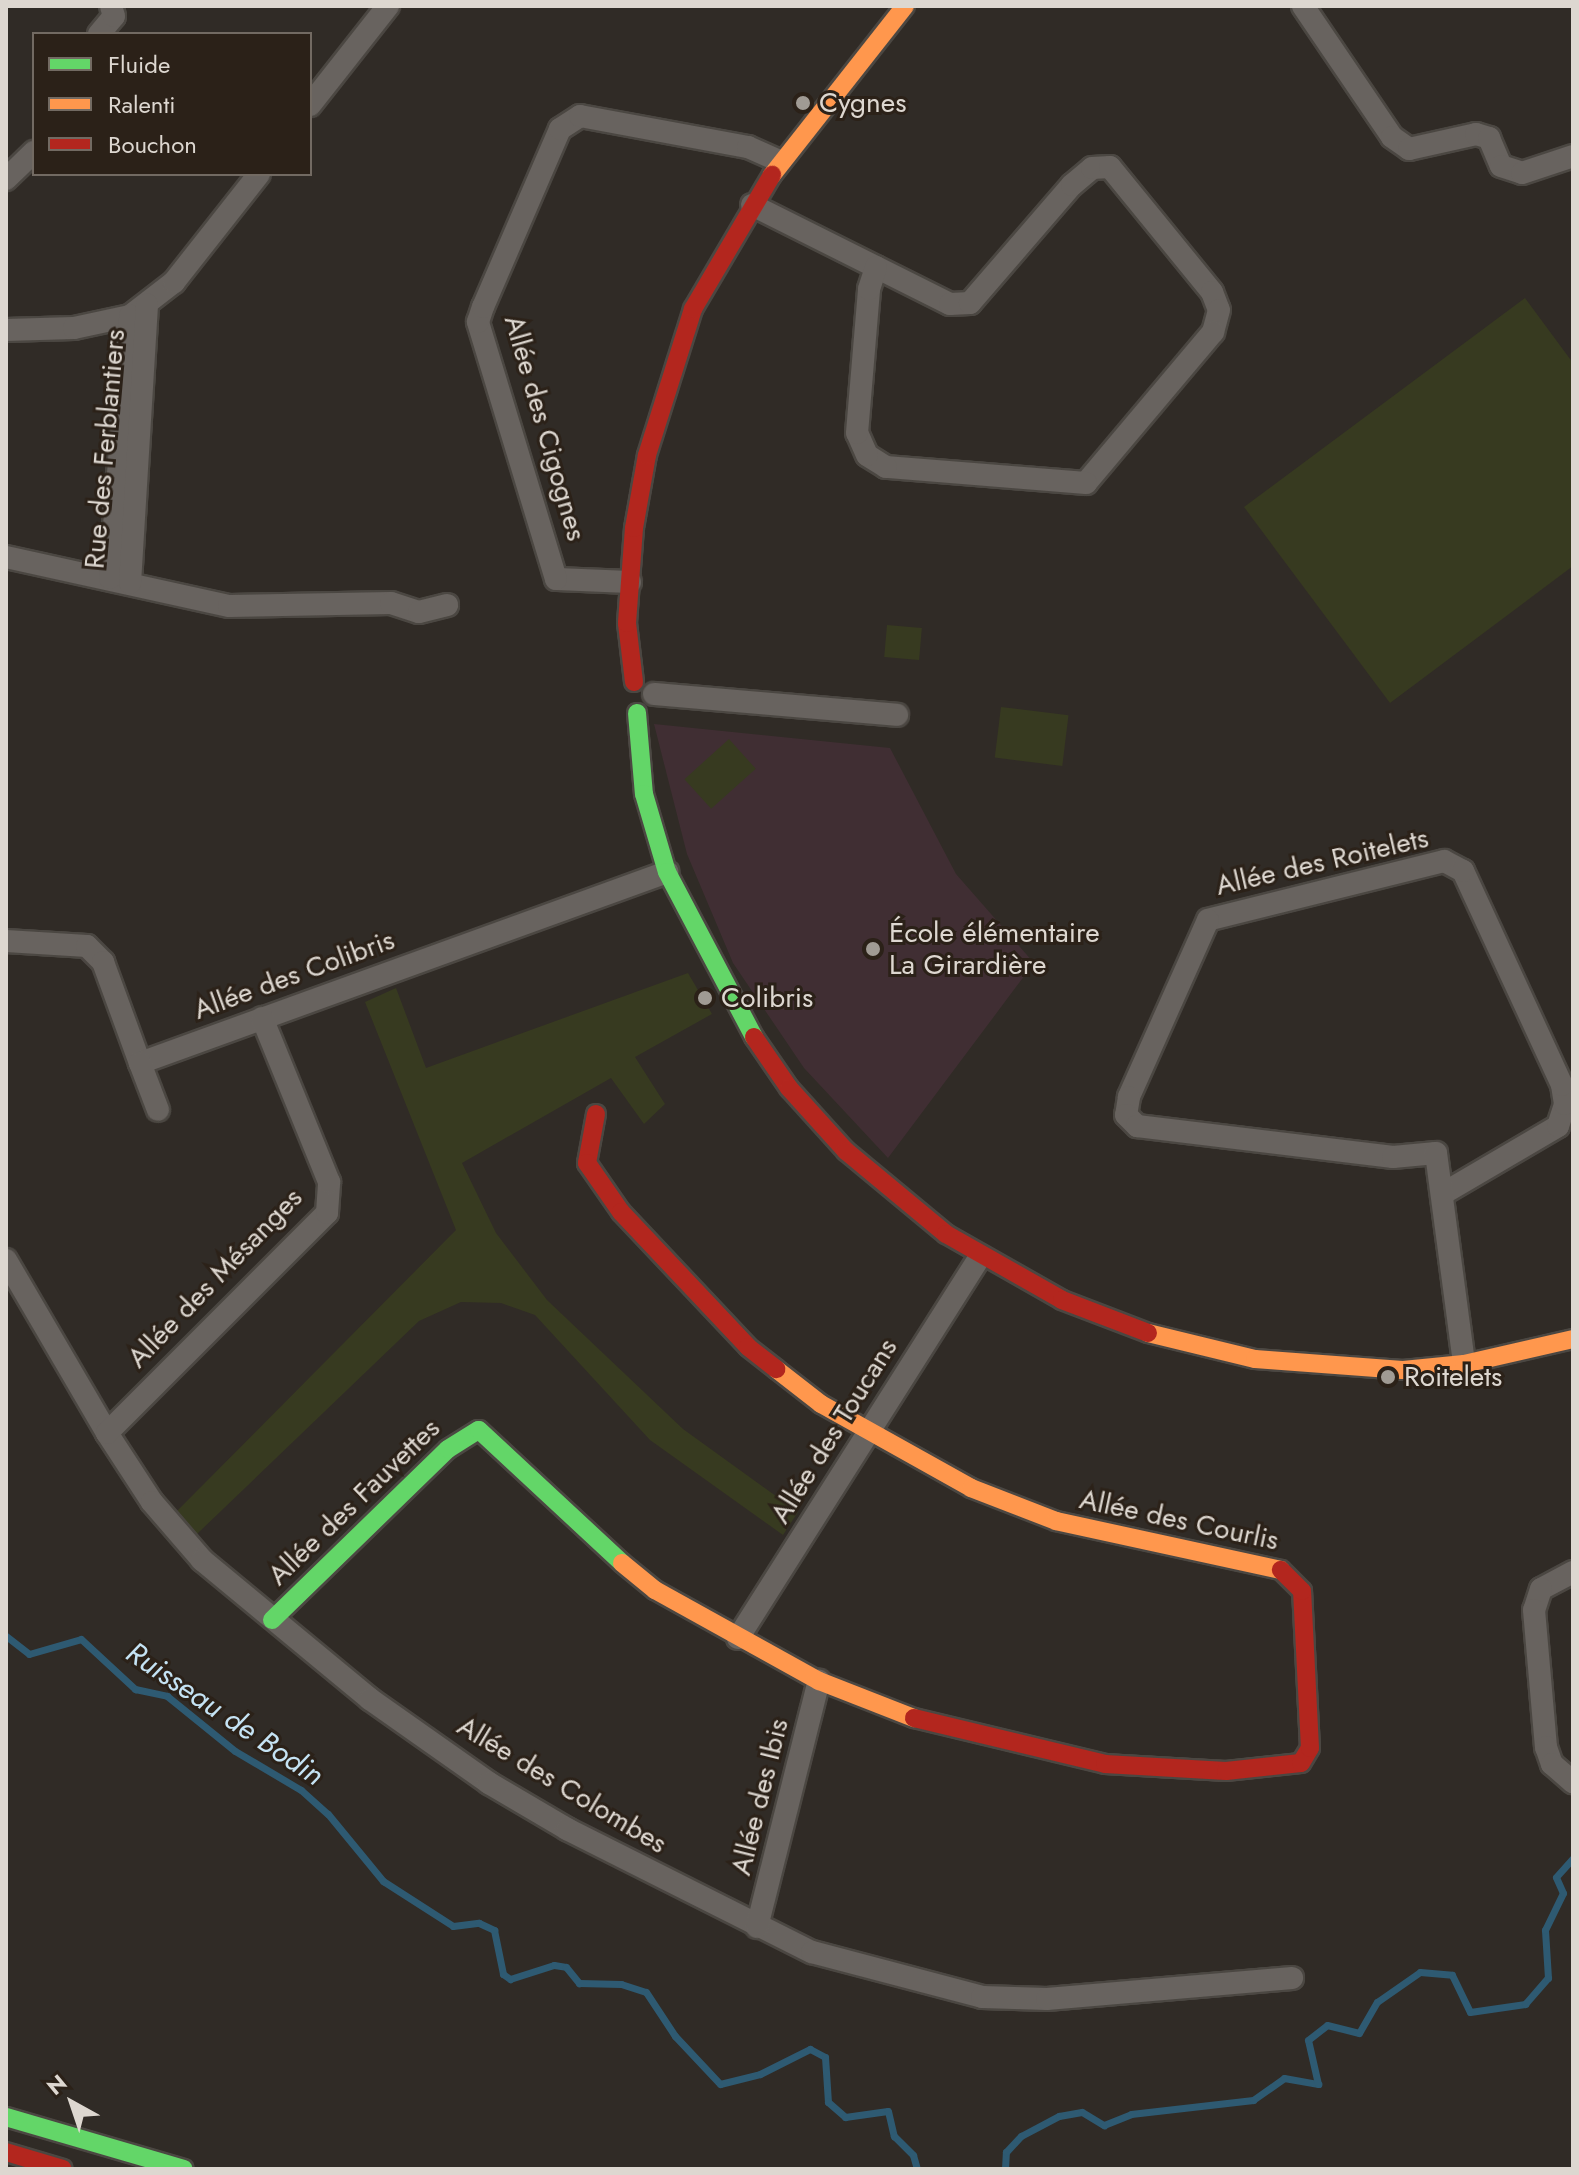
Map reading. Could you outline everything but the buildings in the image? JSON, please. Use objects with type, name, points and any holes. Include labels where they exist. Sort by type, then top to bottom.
[{"type":"main road","points":[[634,682],[628,666],[630,582],[647,455],[669,372],[693,309],[780,161],[905,6]]},
{"type":"main road","points":[[634,682],[644,682],[654,694],[651,707],[637,713]]},
{"type":"main road","points":[[634,682],[623,699],[637,713],[644,794],[667,872],[737,1012],[789,1088],[846,1151],[908,1205],[980,1256],[1129,1328],[1255,1359],[1397,1370],[1464,1364],[1573,1339]]},
{"type":"main road","name":"Allée des Courlis","points":[[596,1114],[587,1163],[621,1212],[748,1347],[869,1433],[971,1488],[1056,1521],[1219,1560],[1278,1568],[1293,1577],[1302,1591],[1310,1748],[1301,1763],[1281,1769],[1105,1764],[965,1734],[819,1681],[738,1638]]},
{"type":"main road","name":"Allée des Fauvettes","points":[[272,1620],[448,1449],[479,1430],[582,1530],[636,1574],[738,1638]]},
{"type":"main road","points":[[6,2117],[184,2169]]},
{"type":"main road","points":[[6,2152],[63,2169]]},
{"type":"street","points":[[101,32],[114,16],[111,6]]},
{"type":"street","points":[[312,102],[388,6]]},
{"type":"street","points":[[1303,6],[1392,137],[1409,149],[1476,134],[1489,138],[1501,166],[1522,173],[1573,156]]},
{"type":"street","name":"Allée des Cigognes","points":[[630,582],[556,579],[478,322],[483,307],[560,129],[580,116],[748,147],[780,161]]},
{"type":"street","points":[[6,179],[32,154]]},
{"type":"street","points":[[752,205],[876,267],[950,304],[970,303],[1072,185],[1092,168],[1110,167],[1212,292],[1219,310],[1213,332],[1086,483],[886,467],[867,455],[857,433],[869,289],[876,267]]},
{"type":"street","points":[[6,330],[74,328],[138,311],[208,244],[258,176]]},
{"type":"street","name":"Rue des Ferblantiers","points":[[6,557],[120,580],[138,311]]},
{"type":"street","points":[[120,580],[180,597],[264,609],[391,603],[419,612],[447,605]]},
{"type":"street","points":[[654,694],[897,715]]},
{"type":"street","name":"Allée des Roitelets","points":[[1444,1193],[1558,1126],[1565,1104],[1562,1085],[1463,871],[1444,861],[1208,920],[1129,1097],[1126,1115],[1137,1126],[1167,1130],[1393,1157],[1436,1153],[1444,1193],[1464,1364]]},
{"type":"street","name":"Allée des Colibris","points":[[140,1063],[667,872]]},
{"type":"street","points":[[6,941],[87,946],[103,962],[158,1110]]},
{"type":"street","name":"Allée des Mésanges","points":[[107,1433],[327,1213],[329,1182],[262,1018]]},
{"type":"street","name":"Allée des Toucans","points":[[738,1638],[980,1256]]},
{"type":"street","name":"Allée des Colombes","points":[[6,1260],[107,1433],[177,1534],[272,1620],[489,1783],[567,1829],[812,1952],[982,1997],[1047,1999],[1292,1978]]},
{"type":"street","points":[[1573,1572],[1541,1589],[1534,1610],[1546,1747],[1552,1764],[1573,1782]]},
{"type":"street","name":"Allée des Ibis","points":[[757,1927],[819,1681]]},
{"type":"shaded area","name":"École élémentaire La Girardière","points":[[654,724],[890,748],[956,874],[1034,963],[888,1158],[804,1068],[733,963],[687,854]]},
{"type":"green space","points":[[1525,298],[1573,363],[1573,566],[1390,703],[1244,507]]},
{"type":"green space","points":[[887,625],[922,628],[919,660],[884,657]]},
{"type":"green space","points":[[1001,707],[1068,715],[1062,766],[995,758]]},
{"type":"green space","points":[[729,739],[756,769],[711,809],[684,779]]},
{"type":"green space","points":[[688,973],[712,1014],[635,1057],[665,1104],[644,1124],[611,1078],[462,1163],[496,1233],[547,1300],[683,1429],[798,1512],[783,1535],[650,1440],[535,1315],[501,1303],[461,1302],[419,1321],[197,1534],[175,1513],[456,1230],[365,1002],[396,988],[426,1068]]},
{"type":"waterway","name":"Ruisseau de Bodin","points":[[6,1636],[29,1654],[81,1639],[135,1689],[167,1696],[235,1751],[301,1790],[328,1814],[383,1881],[453,1926],[479,1923],[494,1930],[503,1974],[510,1979],[554,1965],[566,1967],[579,1983],[621,1984],[646,1992],[675,2036],[720,2084],[760,2074],[810,2049],[825,2057],[828,2102],[845,2117],[888,2111],[894,2136],[913,2155],[917,2169]]},
{"type":"waterway","name":"Ruisseau de Bodin","points":[[1005,2169],[1006,2152],[1021,2136],[1059,2116],[1082,2112],[1104,2125],[1131,2114],[1253,2100],[1284,2078],[1318,2084],[1308,2040],[1327,2025],[1359,2033],[1377,2002],[1420,1972],[1452,1975],[1470,2012],[1525,2004],[1548,1978],[1545,1930],[1563,1893],[1556,1877],[1573,1858]]},
{"type":"traffic: fast","points":[[637,713],[644,794],[667,872],[754,1037]]},
{"type":"traffic: fast","points":[[272,1620],[448,1449],[479,1430],[622,1563]]},
{"type":"traffic: fast","points":[[6,2117],[184,2169]]},
{"type":"traffic: slow","points":[[772,175],[905,6]]},
{"type":"traffic: slow","points":[[1148,1333],[1255,1359],[1403,1370],[1464,1364],[1573,1339]]},
{"type":"traffic: slow","points":[[776,1369],[821,1404],[971,1488],[1056,1521],[1281,1570]]},
{"type":"traffic: slow","points":[[622,1563],[655,1590],[819,1681],[914,1718]]},
{"type":"traffic: jam","points":[[634,682],[627,623],[634,528],[647,455],[693,309],[772,175]]},
{"type":"traffic: jam","points":[[754,1037],[789,1088],[846,1151],[946,1234],[1062,1300],[1148,1333]]},
{"type":"traffic: jam","points":[[596,1114],[587,1163],[621,1212],[748,1347],[776,1369]]},
{"type":"traffic: jam","points":[[914,1718],[1105,1764],[1226,1771],[1301,1763],[1310,1748],[1302,1591],[1281,1570]]},
{"type":"traffic: jam","points":[[6,2152],[63,2169]]},
{"type":"place","name":"Cygnes","points":[[803,103]]},
{"type":"place","name":"École élémentaire La Girardière","points":[[873,949]]},
{"type":"place","name":"Colibris","points":[[705,998]]},
{"type":"place","name":"Roitelets","points":[[1388,1377]]}]
